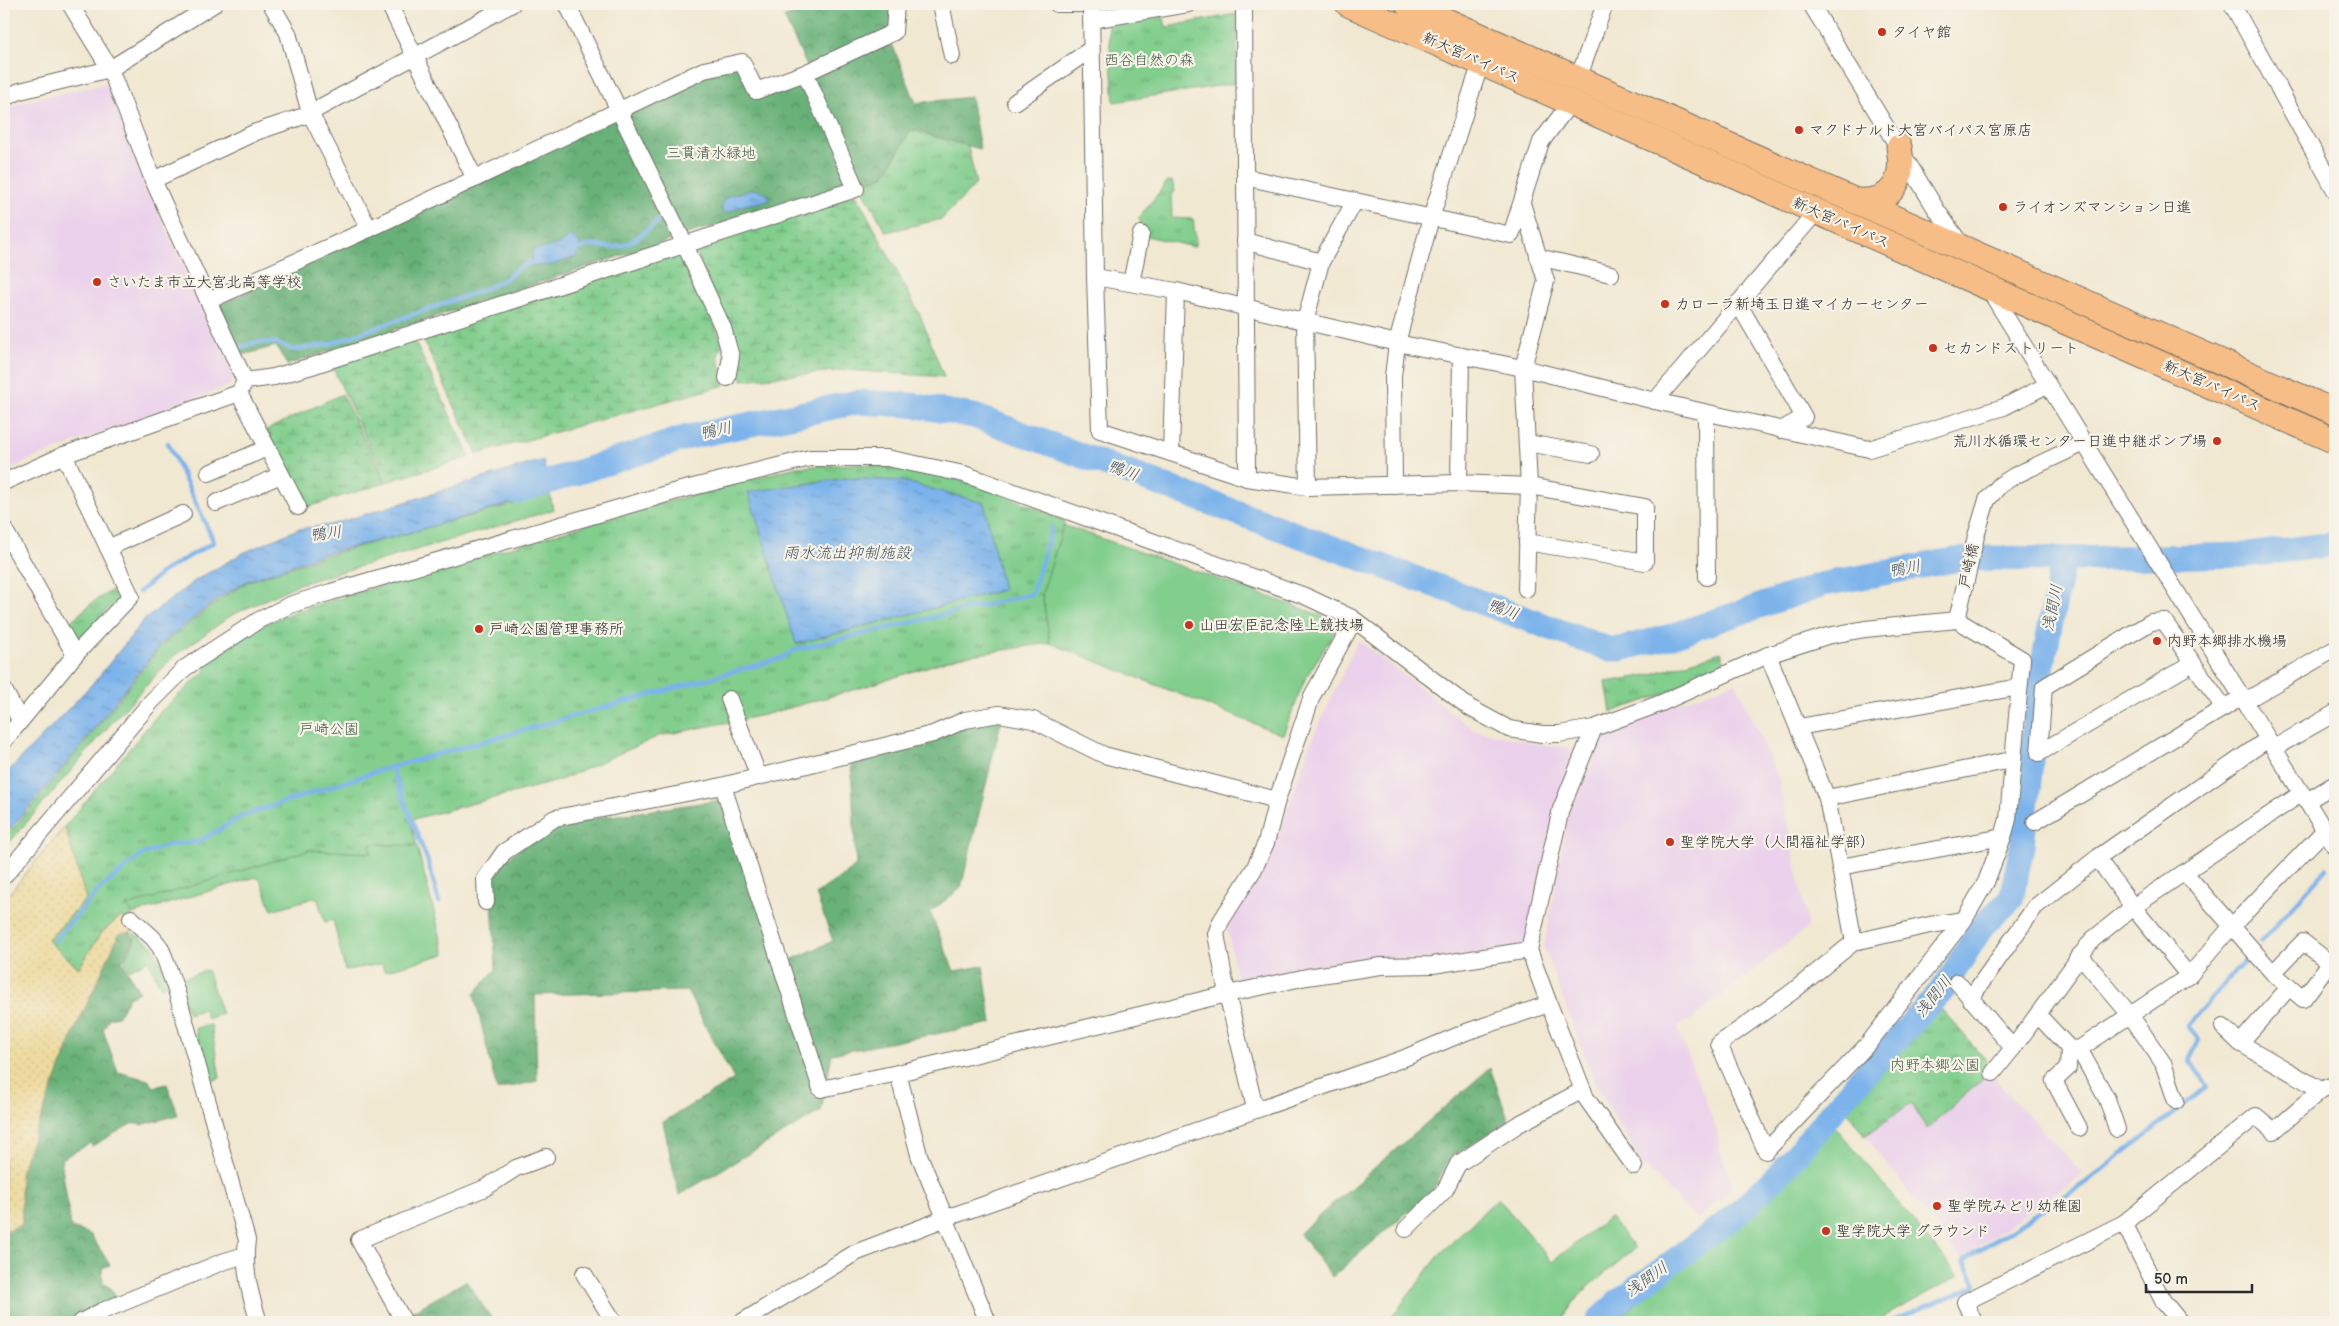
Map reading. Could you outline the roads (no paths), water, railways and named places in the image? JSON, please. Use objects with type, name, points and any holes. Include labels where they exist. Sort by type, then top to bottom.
[{"type":"highway","name":"新大宮バイパス","points":[[1348,4],[1482,62],[1575,91],[1856,201],[2335,412]]},
{"type":"highway","name":"新大宮バイパス","points":[[1408,4],[1575,91],[1816,212],[2335,441]]},
{"type":"highway","points":[[1856,201],[1875,200],[1891,192],[1902,168],[1899,147]]},
{"type":"street","points":[[70,4],[110,68],[153,180],[208,301],[267,448],[298,508]]},
{"type":"street","points":[[4,98],[20,91],[110,68],[214,4]]},
{"type":"street","points":[[271,4],[288,33],[310,113],[369,229]]},
{"type":"street","points":[[389,4],[475,179]]},
{"type":"street","points":[[153,180],[256,132],[310,113],[512,4]]},
{"type":"street","points":[[567,4],[685,245],[723,328],[730,357],[727,378]]},
{"type":"street","points":[[208,301],[369,229],[704,70],[742,62],[756,91],[805,73],[894,32],[896,4]]},
{"type":"street","points":[[941,4],[952,56]]},
{"type":"street","points":[[1058,4],[1091,10],[1188,4]]},
{"type":"street","points":[[1244,4],[1246,478]]},
{"type":"street","points":[[1245,177],[1511,235],[1541,142],[1575,91],[1604,4]]},
{"type":"street","points":[[1811,4],[1936,209],[1965,250],[2335,847]]},
{"type":"street","points":[[2232,4],[2335,190]]},
{"type":"street","points":[[1091,10],[1095,277],[1100,430],[1246,478],[1308,487],[1459,483],[1529,486],[1645,507],[1645,562],[1528,542]]},
{"type":"street","points":[[1015,102],[1091,48]]},
{"type":"street","points":[[1394,485],[1393,376],[1397,344],[1431,218],[1482,62]]},
{"type":"street","points":[[4,482],[64,455],[242,387],[856,189],[805,73]]},
{"type":"street","points":[[1308,487],[1305,322],[1321,262],[1355,201]]},
{"type":"street","points":[[1522,203],[1546,281],[1523,368],[1529,486],[1526,589]]},
{"type":"street","points":[[1655,401],[1816,212]]},
{"type":"street","points":[[1131,283],[1141,234]]},
{"type":"street","points":[[1245,241],[1321,262]]},
{"type":"street","points":[[1538,257],[1612,274]]},
{"type":"street","points":[[1095,277],[1176,291],[1397,344],[1523,368],[1706,414],[1869,449],[2004,407],[2047,385]]},
{"type":"street","points":[[1171,453],[1176,291]]},
{"type":"street","points":[[1738,303],[1804,417],[1781,430]]},
{"type":"street","points":[[1459,483],[1461,356]]},
{"type":"street","points":[[1706,414],[1707,577]]},
{"type":"street","points":[[1526,443],[1591,454]]},
{"type":"street","name":"戸崎橋","points":[[1957,620],[1976,536],[1987,500],[2000,486],[2028,468],[2084,443]]},
{"type":"street","points":[[209,473],[267,448]]},
{"type":"street","points":[[4,742],[74,655],[131,596],[64,455]]},
{"type":"street","points":[[4,876],[151,702],[185,668],[259,620],[290,605],[676,491],[810,458],[887,458],[964,474],[1305,596],[1352,618],[1470,708],[1509,729],[1542,734],[1559,734],[1594,728],[1659,704],[1768,655],[1827,636],[1856,631],[1957,620],[2022,660],[2008,819],[1986,882],[1964,920],[1868,1044],[1766,1151],[1719,1044],[1792,992],[1854,942],[1930,925],[1964,920]]},
{"type":"street","points":[[216,503],[281,475]]},
{"type":"street","points":[[108,548],[183,514]]},
{"type":"street","points":[[4,529],[74,655]]},
{"type":"street","points":[[1256,1108],[1226,994],[1216,934],[1221,921],[1254,869],[1266,843],[1277,800],[1312,696],[1352,618]]},
{"type":"street","points":[[2193,663],[2039,753],[2044,687],[2151,622],[2164,621],[2193,663],[2224,708]]},
{"type":"street","points":[[2035,822],[2224,708],[2335,648]]},
{"type":"street","points":[[1768,655],[1800,727],[1827,798],[1854,942]]},
{"type":"street","points":[[1800,727],[2019,687]]},
{"type":"street","points":[[4,690],[20,720]]},
{"type":"street","points":[[729,699],[759,777]]},
{"type":"street","points":[[1970,999],[2035,906],[2097,858],[2271,744],[2335,713]]},
{"type":"street","points":[[486,902],[485,880],[504,852],[555,818],[723,786],[933,734],[965,720],[998,714],[1033,720],[1104,754],[1277,800]]},
{"type":"street","points":[[1594,728],[1561,809],[1529,950],[1586,1098],[1634,1166]]},
{"type":"street","points":[[1827,798],[2012,760]]},
{"type":"street","points":[[1993,1073],[2092,940],[2133,907],[2184,873],[2304,797],[2335,784]]},
{"type":"street","points":[[723,786],[821,1089],[898,1073],[1226,994],[1307,977],[1381,966],[1433,965],[1529,950]]},
{"type":"street","points":[[2079,1128],[2054,1081],[2068,1068],[2074,1048],[2131,1016],[2189,976],[2231,927],[2325,830]]},
{"type":"street","points":[[1840,867],[2003,837]]},
{"type":"street","points":[[2097,858],[2133,907],[2189,976]]},
{"type":"street","points":[[2184,873],[2273,973]]},
{"type":"street","points":[[131,918],[160,947],[177,993],[247,1240],[244,1255],[250,1294],[259,1322]]},
{"type":"street","points":[[2080,955],[2131,1016],[2163,1063],[2176,1101]]},
{"type":"street","points":[[1957,982],[2012,1048]]},
{"type":"street","points":[[2240,1043],[2284,992]]},
{"type":"street","points":[[742,1322],[855,1253],[946,1218],[1256,1108],[1402,1059],[1466,1032],[1549,1004]]},
{"type":"street","points":[[2038,1014],[2074,1048],[2107,1100],[2116,1129]]},
{"type":"street","points":[[1974,1322],[1965,1302],[2124,1223],[2256,1116],[2274,1132],[2328,1087],[2240,1043],[2224,1027]]},
{"type":"street","points":[[898,1073],[919,1155],[988,1322]]},
{"type":"street","points":[[1406,1229],[1445,1190],[1458,1164],[1517,1125],[1583,1090]]},
{"type":"street","points":[[404,1322],[359,1240],[485,1188],[516,1168],[546,1157]]},
{"type":"street","points":[[2124,1223],[2163,1301],[2180,1322]]},
{"type":"street","points":[[81,1322],[100,1312],[222,1262],[244,1255]]},
{"type":"street","points":[[584,1274],[614,1322]]},
{"type":"water","points":[[754,189],[766,193],[770,200],[741,206],[728,213],[722,211],[722,204],[726,197]]},
{"type":"water","points":[[570,236],[577,239],[581,248],[576,257],[552,265],[532,266],[533,249],[558,244]]},
{"type":"water","points":[[543,460],[550,492],[405,534],[324,554],[247,581],[219,598],[161,644],[67,763],[4,836],[4,776],[96,680],[144,620],[196,580],[243,553],[298,529],[330,525]]},
{"type":"water","name":"雨水流出抑制施設","points":[[847,478],[902,481],[984,503],[1003,590],[796,644],[748,492]]},
{"type":"waterway","points":[[581,248],[591,245],[608,247],[623,245],[636,239],[659,220]]},
{"type":"waterway","points":[[238,348],[258,342],[277,343],[294,350],[330,344],[485,289],[507,278],[518,268],[531,262]]},
{"type":"waterway","name":"鴨川","points":[[516,492],[688,437],[858,402],[911,405],[974,416],[1608,649],[1619,649],[1672,636],[1824,584],[1954,560],[2247,555],[2335,544]]},
{"type":"waterway","points":[[139,592],[164,571],[214,542],[168,443]]},
{"type":"waterway","points":[[55,940],[99,890],[141,855],[169,845],[198,842],[242,816],[381,770],[782,658],[794,650],[1032,594],[1052,528]]},
{"type":"waterway","name":"浅間川","points":[[1598,1322],[1619,1301],[1734,1217],[1784,1169],[1853,1087],[1943,989],[1983,925],[2011,899],[2022,847],[2039,684],[2063,559]]},
{"type":"waterway","points":[[391,767],[428,862],[439,902]]},
{"type":"waterway","points":[[2261,942],[2326,869]]},
{"type":"waterway","points":[[1890,1322],[1976,1285],[1964,1260],[2085,1183],[2208,1086],[2189,1060],[2199,1039],[2188,1026],[2245,960]]},
{"type":"place","name":"タイヤ館","points":[[1882,32]]},
{"type":"place","name":"マクドナルド大宮バイパス宮原店","points":[[1799,130]]},
{"type":"place","name":"ライオンズマンション日進","points":[[2003,207]]},
{"type":"place","name":"さいたま市立大宮北高等学校","points":[[97,282]]},
{"type":"place","name":"カローラ新埼玉日進マイカーセンター","points":[[1665,304]]},
{"type":"place","name":"セカンドストリート","points":[[1933,348]]},
{"type":"place","name":"荒川水循環センター日進中継ポンプ場","points":[[2217,441]]},
{"type":"place","name":"山田宏臣記念陸上競技場","points":[[1189,625]]},
{"type":"place","name":"戸崎公園管理事務所","points":[[479,629]]},
{"type":"place","name":"内野本郷排水機場","points":[[2157,641]]},
{"type":"place","name":"聖学院大学（人間福祉学部）","points":[[1670,842]]},
{"type":"place","name":"聖学院みどり幼稚園","points":[[1937,1206]]},
{"type":"place","name":"聖学院大学 グラウンド","points":[[1826,1231]]},
{"type":"park label","name":"西谷自然の森","points":[[1149,60]]},
{"type":"park label","name":"三貫清水緑地","points":[[711,153]]},
{"type":"park label","name":"戸崎公園","points":[[329,729]]},
{"type":"park label","name":"内野本郷公園","points":[[1935,1065]]}]
